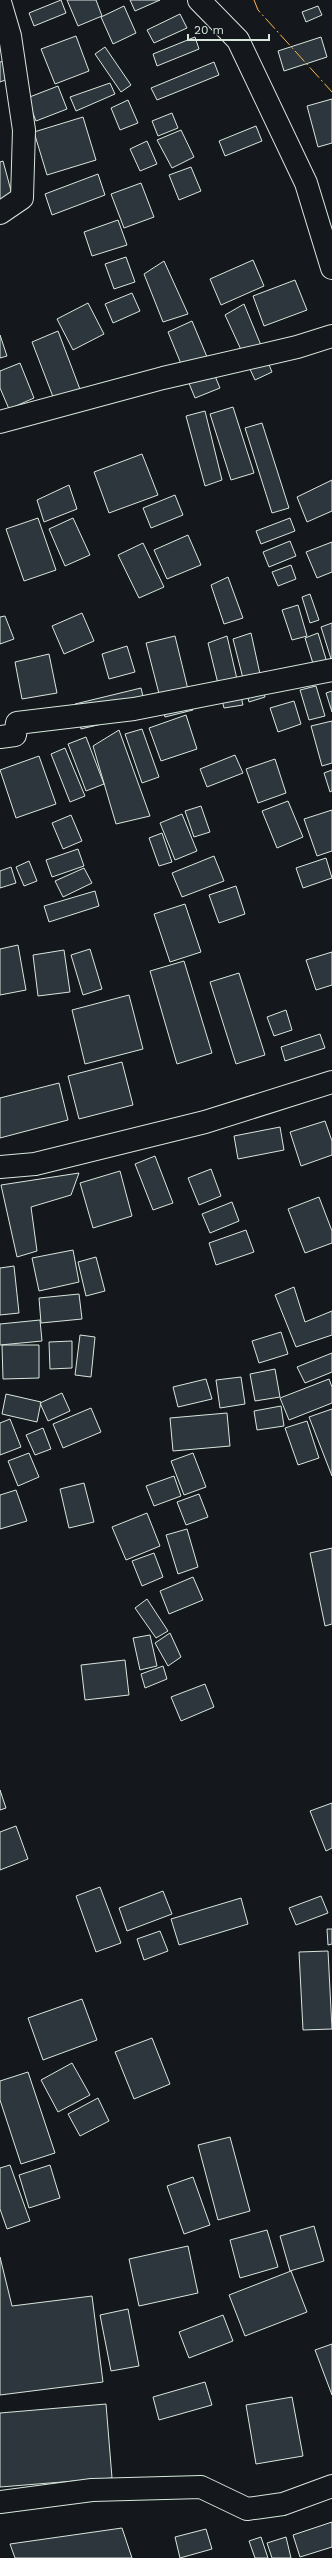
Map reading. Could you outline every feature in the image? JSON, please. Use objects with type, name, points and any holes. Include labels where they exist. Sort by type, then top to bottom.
[{"type":"street","points":[[199,0],[238,40],[306,183],[332,268]]},
{"type":"street","points":[[0,2],[10,36],[24,130],[22,198],[0,213]]},
{"type":"street","points":[[0,422],[163,378],[297,347],[332,336]]},
{"type":"street","points":[[0,737],[15,735],[17,722],[134,709],[332,670]]},
{"type":"street","points":[[0,1166],[35,1164],[205,1122],[332,1082]]},
{"type":"street","points":[[0,2502],[92,2490],[201,2487],[247,2509],[283,2504],[332,2486]]},
{"type":"building","points":[[61,0],[66,13],[34,26],[29,13]]},
{"type":"building","points":[[67,0],[96,0],[102,16],[78,26]]},
{"type":"building","points":[[130,0],[160,0],[135,11]]},
{"type":"building","points":[[124,6],[136,33],[113,44],[101,17]]},
{"type":"building","points":[[318,6],[322,15],[306,22],[302,12]]},
{"type":"building","points":[[180,14],[187,28],[154,43],[147,30]]},
{"type":"building","points":[[76,36],[89,71],[55,84],[41,49]]},
{"type":"building","points":[[195,37],[199,49],[157,66],[153,54]]},
{"type":"building","points":[[321,37],[327,57],[284,71],[278,51]]},
{"type":"building","points":[[105,47],[131,85],[121,92],[95,54]]},
{"type":"building","points":[[7,60],[13,77],[0,82],[0,62]]},
{"type":"building","points":[[214,62],[219,75],[157,100],[151,88]]},
{"type":"building","points":[[110,83],[115,94],[76,111],[70,97]]},
{"type":"building","points":[[58,86],[67,109],[36,121],[27,98]]},
{"type":"building","points":[[332,99],[332,143],[318,147],[307,106]]},
{"type":"building","points":[[128,100],[138,123],[120,130],[111,108]]},
{"type":"building","points":[[172,113],[178,128],[158,136],[152,121]]},
{"type":"building","points":[[83,117],[96,160],[47,175],[34,132]]},
{"type":"building","points":[[256,126],[262,141],[225,156],[219,141]]},
{"type":"building","points":[[181,130],[194,157],[172,168],[157,140]]},
{"type":"building","points":[[147,141],[157,164],[140,171],[130,149]]},
{"type":"building","points":[[3,161],[13,198],[0,202],[0,162]]},
{"type":"building","points":[[191,167],[201,191],[179,200],[169,175]]},
{"type":"building","points":[[98,174],[105,195],[52,215],[45,194]]},
{"type":"building","points":[[141,183],[154,217],[124,228],[111,194]]},
{"type":"building","points":[[118,220],[127,245],[92,256],[84,232]]},
{"type":"building","points":[[126,257],[135,282],[114,289],[105,264]]},
{"type":"building","points":[[253,260],[264,286],[221,305],[210,279]]},
{"type":"building","points":[[164,261],[188,314],[163,322],[144,274]]},
{"type":"building","points":[[295,280],[307,310],[264,326],[253,296]]},
{"type":"building","points":[[132,293],[140,311],[113,323],[105,304]]},
{"type":"building","points":[[88,303],[104,334],[73,350],[57,319]]},
{"type":"building","points":[[244,304],[272,372],[255,380],[225,315]]},
{"type":"building","points":[[192,321],[220,388],[195,398],[168,332]]},
{"type":"building","points":[[58,331],[81,392],[55,402],[32,342]]},
{"type":"building","points":[[0,335],[7,356],[0,358]]},
{"type":"building","points":[[20,363],[34,398],[9,409],[0,388],[0,371]]},
{"type":"building","points":[[233,407],[254,473],[231,480],[210,414]]},
{"type":"building","points":[[205,411],[222,480],[205,486],[186,416]]},
{"type":"building","points":[[262,423],[289,508],[272,513],[245,428]]},
{"type":"building","points":[[142,454],[158,495],[109,513],[94,472]]},
{"type":"building","points":[[332,480],[332,511],[307,522],[297,497]]},
{"type":"building","points":[[69,485],[77,509],[44,522],[37,500]]},
{"type":"building","points":[[175,495],[183,515],[151,528],[143,508]]},
{"type":"building","points":[[38,518],[56,570],[24,581],[6,529]]},
{"type":"building","points":[[73,518],[90,555],[65,566],[49,529]]},
{"type":"building","points":[[290,518],[295,531],[261,544],[256,531]]},
{"type":"building","points":[[188,535],[201,565],[167,579],[154,550]]},
{"type":"building","points":[[290,541],[296,556],[269,567],[263,552]]},
{"type":"building","points":[[332,542],[332,572],[317,578],[306,552]]},
{"type":"building","points":[[143,543],[164,587],[139,598],[118,555]]},
{"type":"building","points":[[291,565],[296,579],[278,586],[272,572]]},
{"type":"building","points":[[228,577],[243,618],[224,624],[211,585]]},
{"type":"building","points":[[310,594],[319,620],[310,623],[302,597]]},
{"type":"building","points":[[298,605],[307,636],[292,640],[282,610]]},
{"type":"building","points":[[82,613],[94,641],[64,654],[52,626]]},
{"type":"building","points":[[5,616],[14,639],[0,644],[0,617]]},
{"type":"building","points":[[332,623],[332,662],[321,627]]},
{"type":"building","points":[[251,633],[265,697],[249,702],[233,639]]},
{"type":"building","points":[[318,633],[329,669],[316,673],[305,638]]},
{"type":"building","points":[[175,636],[193,710],[165,717],[146,643]]},
{"type":"building","points":[[227,636],[243,705],[224,708],[208,643]]},
{"type":"building","points":[[127,646],[135,672],[109,679],[102,654]]},
{"type":"building","points":[[49,654],[57,693],[22,699],[15,662]]},
{"type":"building","points":[[316,686],[325,716],[309,720],[300,690]]},
{"type":"building","points":[[141,688],[147,713],[81,729],[75,704]]},
{"type":"building","points":[[332,691],[332,712],[326,693]]},
{"type":"building","points":[[294,701],[301,724],[278,732],[270,708]]},
{"type":"building","points":[[186,715],[197,749],[161,761],[149,728]]},
{"type":"building","points":[[332,721],[332,763],[322,766],[311,726]]},
{"type":"building","points":[[142,729],[159,777],[142,783],[125,734]]},
{"type":"building","points":[[119,730],[150,816],[116,824],[93,746]]},
{"type":"building","points":[[86,737],[104,784],[86,791],[68,744]]},
{"type":"building","points":[[65,748],[85,796],[70,802],[51,754]]},
{"type":"building","points":[[235,755],[243,773],[207,787],[200,769]]},
{"type":"building","points":[[39,756],[56,804],[16,818],[0,770]]},
{"type":"building","points":[[275,759],[286,793],[258,803],[246,769]]},
{"type":"building","points":[[332,770],[332,791],[330,792],[324,773]]},
{"type":"building","points":[[288,801],[303,837],[277,848],[262,811]]},
{"type":"building","points":[[201,806],[210,832],[194,837],[185,811]]},
{"type":"building","points":[[332,810],[332,851],[317,856],[304,819]]},
{"type":"building","points":[[182,814],[197,851],[175,860],[160,823]]},
{"type":"building","points":[[71,815],[82,841],[63,849],[52,823]]},
{"type":"building","points":[[162,833],[172,862],[159,866],[149,838]]},
{"type":"building","points":[[78,849],[84,866],[52,877],[46,860]]},
{"type":"building","points":[[214,856],[224,881],[182,897],[172,873]]},
{"type":"building","points":[[326,858],[332,878],[303,888],[296,868]]},
{"type":"building","points":[[29,861],[37,881],[24,886],[16,867]]},
{"type":"building","points":[[11,867],[16,883],[0,888],[0,871]]},
{"type":"building","points":[[84,868],[92,883],[63,897],[55,881]]},
{"type":"building","points":[[236,886],[245,914],[219,923],[209,895]]},
{"type":"building","points":[[95,891],[99,906],[49,922],[44,906]]},
{"type":"building","points":[[185,904],[201,952],[170,962],[154,914]]},
{"type":"building","points":[[18,945],[26,990],[0,995],[0,949]]},
{"type":"building","points":[[90,949],[102,989],[83,995],[71,955]]},
{"type":"building","points":[[64,950],[70,992],[38,996],[33,955]]},
{"type":"building","points":[[332,952],[332,985],[316,990],[306,960]]},
{"type":"building","points":[[184,961],[212,1053],[177,1064],[150,971]]},
{"type":"building","points":[[239,973],[265,1055],[236,1064],[210,982]]},
{"type":"building","points":[[129,995],[143,1049],[85,1064],[72,1010]]},
{"type":"building","points":[[286,1010],[292,1030],[274,1036],[267,1017]]},
{"type":"building","points":[[320,1034],[325,1048],[285,1061],[281,1047]]},
{"type":"building","points":[[122,1062],[133,1105],[79,1119],[68,1076]]},
{"type":"building","points":[[59,1083],[68,1120],[0,1138],[0,1098]]},
{"type":"building","points":[[325,1121],[332,1141],[332,1155],[301,1166],[290,1132]]},
{"type":"building","points":[[280,1127],[284,1150],[238,1159],[234,1136]]},
{"type":"building","points":[[155,1156],[173,1203],[153,1210],[135,1164]]},
{"type":"building","points":[[211,1169],[221,1196],[199,1205],[188,1178]]},
{"type":"building","points":[[120,1171],[132,1216],[93,1228],[80,1183]]},
{"type":"building","points":[[79,1173],[71,1195],[31,1207],[37,1251],[17,1257],[1,1185]]},
{"type":"building","points":[[319,1197],[332,1231],[332,1243],[305,1253],[288,1209]]},
{"type":"building","points":[[232,1202],[239,1221],[210,1233],[202,1214]]},
{"type":"building","points":[[246,1230],[254,1252],[216,1265],[209,1243]]},
{"type":"building","points":[[73,1250],[79,1282],[39,1291],[32,1258]]},
{"type":"building","points":[[96,1257],[105,1291],[86,1296],[78,1262]]},
{"type":"building","points":[[14,1266],[19,1313],[0,1315],[0,1268]]},
{"type":"building","points":[[294,1287],[305,1322],[332,1311],[332,1335],[296,1347],[275,1295]]},
{"type":"building","points":[[79,1294],[82,1319],[41,1323],[39,1298]]},
{"type":"building","points":[[40,1320],[42,1341],[0,1345],[0,1324]]},
{"type":"building","points":[[281,1332],[288,1354],[259,1363],[252,1341]]},
{"type":"building","points":[[80,1335],[95,1337],[91,1377],[75,1375]]},
{"type":"building","points":[[72,1341],[72,1368],[50,1369],[49,1342]]},
{"type":"building","points":[[2,1345],[39,1345],[39,1378],[3,1379]]},
{"type":"building","points":[[332,1353],[332,1372],[305,1383],[297,1367]]},
{"type":"building","points":[[275,1369],[280,1397],[255,1401],[250,1374]]},
{"type":"building","points":[[241,1377],[245,1404],[220,1408],[216,1380]]},
{"type":"building","points":[[206,1379],[212,1399],[178,1407],[173,1387]]},
{"type":"building","points":[[329,1379],[332,1387],[332,1403],[289,1420],[280,1398]]},
{"type":"building","points":[[62,1393],[70,1411],[48,1421],[40,1403]]},
{"type":"building","points":[[6,1394],[41,1402],[37,1422],[2,1414]]},
{"type":"building","points":[[281,1406],[284,1426],[257,1430],[254,1411]]},
{"type":"building","points":[[91,1408],[101,1432],[63,1448],[53,1424]]},
{"type":"building","points":[[332,1409],[332,1476],[309,1417]]},
{"type":"building","points":[[227,1413],[230,1446],[173,1451],[170,1418]]},
{"type":"building","points":[[10,1419],[21,1447],[0,1455],[0,1423]]},
{"type":"building","points":[[307,1421],[319,1458],[298,1465],[285,1428]]},
{"type":"building","points":[[43,1428],[51,1449],[35,1455],[26,1435]]},
{"type":"building","points":[[29,1453],[39,1477],[18,1486],[8,1461]]},
{"type":"building","points":[[193,1453],[206,1487],[184,1495],[171,1461]]},
{"type":"building","points":[[174,1476],[181,1496],[154,1506],[146,1486]]},
{"type":"building","points":[[84,1483],[94,1522],[69,1528],[60,1489]]},
{"type":"building","points":[[16,1490],[27,1521],[0,1529],[0,1495]]},
{"type":"building","points":[[199,1494],[208,1517],[186,1525],[177,1502]]},
{"type":"building","points":[[147,1513],[160,1546],[126,1560],[112,1527]]},
{"type":"building","points":[[187,1529],[198,1567],[178,1574],[166,1535]]},
{"type":"building","points":[[332,1548],[332,1624],[325,1626],[310,1553]]},
{"type":"building","points":[[154,1553],[163,1577],[142,1586],[132,1561]]},
{"type":"building","points":[[193,1577],[203,1600],[169,1614],[160,1591]]},
{"type":"building","points":[[147,1599],[168,1631],[156,1638],[135,1608]]},
{"type":"building","points":[[170,1633],[181,1657],[168,1666],[155,1643]]},
{"type":"building","points":[[150,1635],[157,1666],[140,1670],[133,1638]]},
{"type":"building","points":[[125,1660],[129,1695],[85,1700],[81,1665]]},
{"type":"building","points":[[163,1666],[167,1679],[145,1688],[141,1674]]},
{"type":"building","points":[[205,1684],[214,1707],[181,1721],[171,1697]]},
{"type":"building","points":[[0,1790],[6,1808],[0,1810]]},
{"type":"building","points":[[332,1803],[332,1848],[326,1851],[310,1811]]},
{"type":"building","points":[[16,1826],[28,1859],[0,1870],[0,1832]]},
{"type":"building","points":[[100,1887],[121,1943],[96,1952],[76,1896]]},
{"type":"building","points":[[163,1891],[172,1914],[127,1931],[119,1908]]},
{"type":"building","points":[[321,1896],[328,1913],[296,1925],[289,1908]]},
{"type":"building","points":[[241,1898],[248,1924],[179,1945],[171,1919]]},
{"type":"building","points":[[327,1929],[332,1929],[332,1944],[328,1945]]},
{"type":"building","points":[[160,1931],[168,1951],[144,1960],[137,1939]]},
{"type":"building","points":[[328,1951],[332,2029],[303,2030],[299,1952]]},
{"type":"building","points":[[82,1999],[97,2040],[43,2060],[28,2018]]},
{"type":"building","points":[[152,2038],[170,2084],[134,2099],[115,2052]]},
{"type":"building","points":[[72,2063],[90,2095],[58,2112],[41,2080]]},
{"type":"building","points":[[28,2072],[55,2153],[21,2164],[0,2100],[0,2081]]},
{"type":"building","points":[[98,2098],[109,2121],[80,2136],[68,2114]]},
{"type":"building","points":[[230,2137],[250,2211],[218,2220],[198,2145]]},
{"type":"building","points":[[10,2165],[30,2221],[7,2229],[0,2209],[0,2168]]},
{"type":"building","points":[[50,2165],[60,2198],[29,2208],[19,2175]]},
{"type":"building","points":[[193,2177],[210,2225],[184,2234],[167,2186]]},
{"type":"building","points":[[314,2226],[324,2261],[290,2271],[280,2236]]},
{"type":"building","points":[[267,2230],[278,2267],[240,2278],[230,2240]]},
{"type":"building","points":[[188,2246],[198,2293],[139,2306],[129,2259]]},
{"type":"building","points":[[0,2257],[12,2306],[92,2296],[103,2382],[0,2395]]},
{"type":"building","points":[[291,2271],[307,2312],[245,2336],[229,2295]]},
{"type":"building","points":[[128,2309],[139,2366],[111,2371],[100,2315]]},
{"type":"building","points":[[223,2315],[233,2341],[189,2358],[179,2332]]},
{"type":"building","points":[[332,2344],[332,2395],[315,2350]]},
{"type":"building","points":[[205,2382],[212,2405],[159,2420],[153,2397]]},
{"type":"building","points":[[292,2397],[303,2456],[256,2464],[246,2405]]},
{"type":"building","points":[[106,2404],[112,2478],[0,2487],[0,2413]]},
{"type":"building","points":[[332,2522],[332,2547],[300,2557],[293,2535]]},
{"type":"building","points":[[122,2528],[132,2558],[15,2558],[10,2544]]},
{"type":"building","points":[[206,2529],[212,2549],[180,2558],[175,2537]]},
{"type":"building","points":[[261,2537],[268,2558],[255,2558],[249,2541]]},
{"type":"building","points":[[286,2537],[291,2558],[272,2558],[267,2543]]},
{"type":"power","points":[[254,0],[258,10],[332,92]]}]
